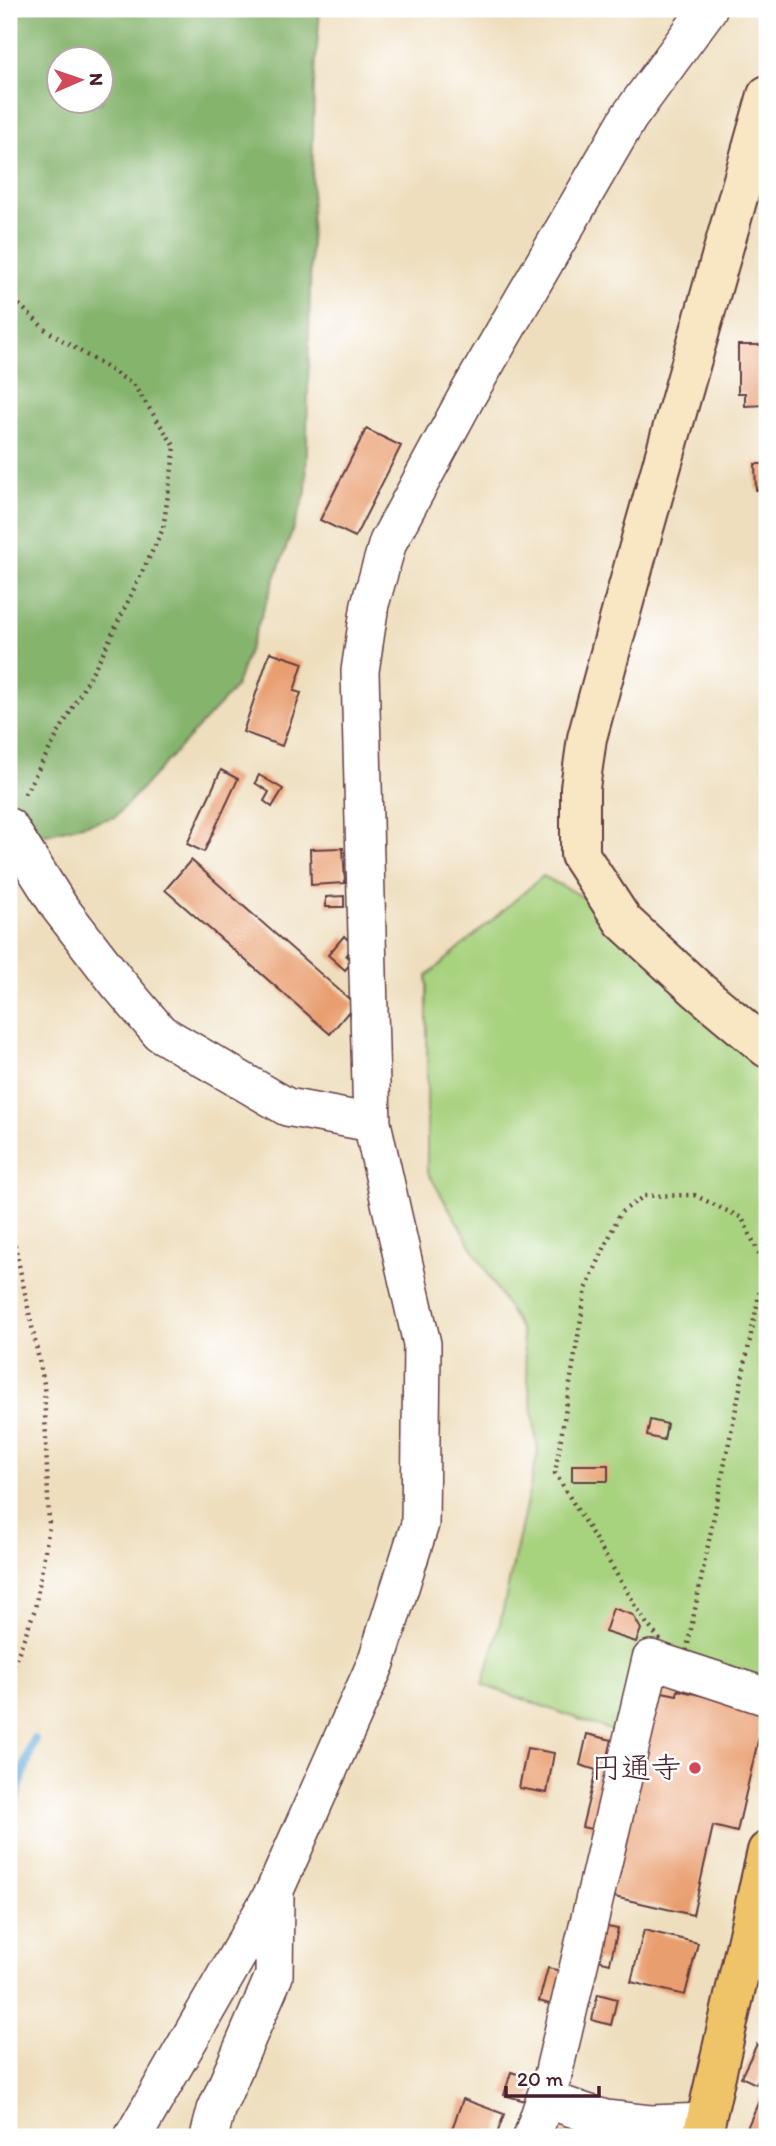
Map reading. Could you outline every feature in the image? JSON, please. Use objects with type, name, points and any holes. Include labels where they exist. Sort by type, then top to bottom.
[{"type":"main road","points":[[704,2130],[767,1851]]},
{"type":"street","points":[[133,2137],[275,1890],[376,1663],[420,1524],[422,1344],[372,1123],[360,671],[370,604],[388,542],[474,384],[629,117],[708,9]]},
{"type":"street","points":[[767,95],[587,738],[580,788],[580,855],[623,921],[702,994],[767,1048]]},
{"type":"street","points":[[15,814],[60,908],[160,1033],[287,1107],[372,1123]]},
{"type":"street","points":[[532,2137],[553,2075],[651,1659],[767,1697]]},
{"type":"street","points":[[209,2137],[216,2110],[274,1976],[275,1890]]},
{"type":"street","points":[[545,2099],[634,2130],[650,2124],[704,2130]]},
{"type":"path","points":[[9,295],[46,330],[133,384],[175,447],[163,529],[104,651],[15,814]]},
{"type":"path","points":[[694,1195],[742,1218],[765,1266],[683,1668],[647,1624],[555,1473],[586,1289],[620,1213],[644,1196],[694,1195]]},
{"type":"path","points":[[9,1217],[44,1384],[49,1527],[35,1609],[9,1678]]},
{"type":"green space","points":[[9,9],[320,9],[314,86],[306,493],[235,688],[115,817],[9,843]]},
{"type":"green space","points":[[543,876],[618,915],[767,1048],[767,1696],[648,1650],[632,1738],[483,1685],[500,1623],[538,1451],[521,1330],[427,1171],[427,976]]},
{"type":"building","points":[[738,345],[767,345],[767,405],[745,406],[745,393],[738,393]]},
{"type":"building","points":[[366,429],[401,446],[355,537],[320,520]]},
{"type":"building","points":[[755,464],[767,464],[767,490],[756,490]]},
{"type":"building","points":[[270,652],[303,663],[294,691],[301,693],[282,746],[243,732]]},
{"type":"building","points":[[221,770],[238,779],[204,852],[187,844]]},
{"type":"building","points":[[259,775],[283,789],[272,807],[264,801],[269,792],[255,783]]},
{"type":"building","points":[[343,848],[345,883],[311,885],[310,849]]},
{"type":"building","points":[[191,860],[355,1004],[330,1034],[165,890]]},
{"type":"building","points":[[344,896],[344,907],[326,907],[326,897]]},
{"type":"building","points":[[344,936],[354,946],[346,956],[352,962],[345,970],[328,955]]},
{"type":"building","points":[[650,1420],[667,1424],[664,1440],[647,1436]]},
{"type":"building","points":[[572,1465],[608,1465],[608,1481],[572,1481]]},
{"type":"building","points":[[613,1608],[633,1615],[641,1629],[636,1642],[605,1632]]},
{"type":"building","name":"円通寺","points":[[678,1690],[765,1710],[737,1832],[713,1826],[693,1915],[610,1896],[657,1691],[677,1695]]},
{"type":"building","points":[[587,1734],[612,1740],[606,1765],[615,1767],[600,1831],[582,1827],[596,1770],[580,1765]]},
{"type":"building","points":[[527,1748],[554,1753],[547,1793],[519,1788]]},
{"type":"building","points":[[597,1925],[618,1929],[610,1963],[590,1958]]},
{"type":"building","points":[[644,1930],[698,1943],[685,1995],[631,1982]]},
{"type":"building","points":[[767,1958],[767,1980],[757,1972]]},
{"type":"building","points":[[548,1968],[565,1972],[556,2006],[539,2001]]},
{"type":"building","points":[[598,1994],[617,1999],[611,2025],[592,2020]]},
{"type":"building","points":[[757,2044],[767,2050],[767,2062],[756,2084],[741,2077]]},
{"type":"building","points":[[511,2072],[536,2080],[529,2102],[504,2095]]},
{"type":"building","points":[[767,2083],[767,2137],[743,2137]]},
{"type":"building","points":[[463,2099],[504,2114],[496,2137],[484,2134],[483,2137],[449,2137]]},
{"type":"building","points":[[560,2130],[580,2137],[558,2137]]},
{"type":"waterway","points":[[9,1816],[34,1740]]},
{"type":"place","name":"円通寺","points":[[695,1768]]}]
